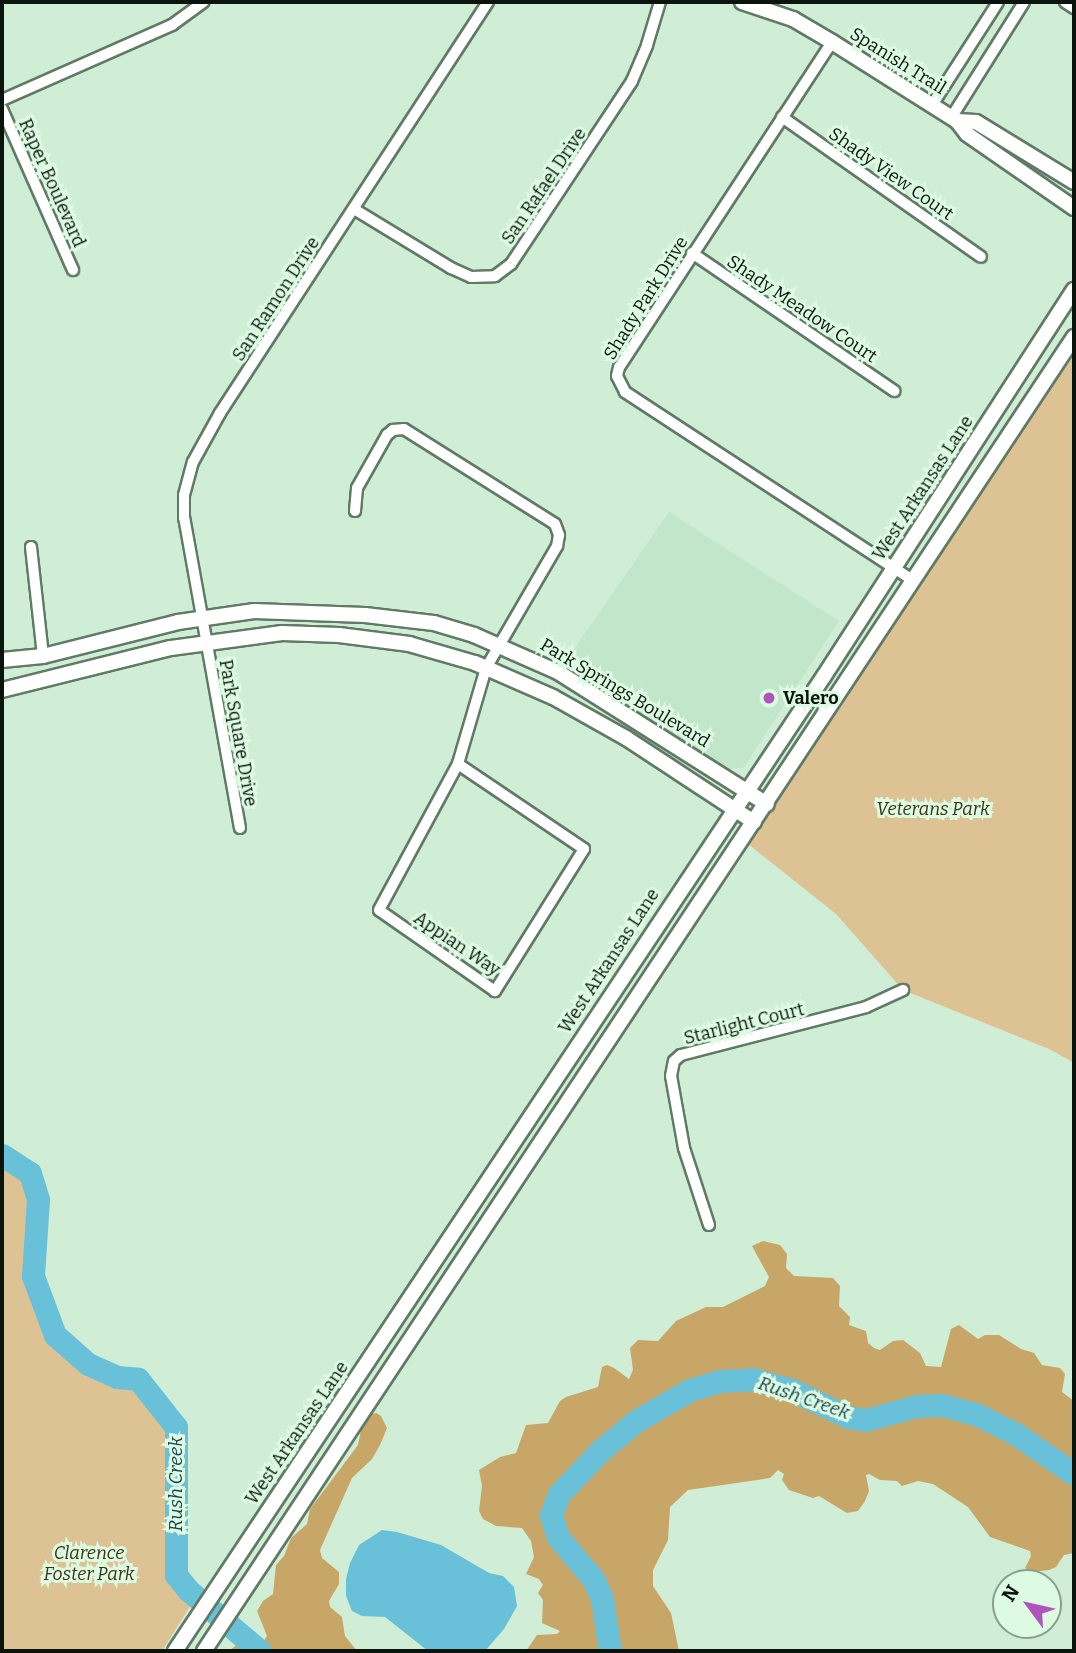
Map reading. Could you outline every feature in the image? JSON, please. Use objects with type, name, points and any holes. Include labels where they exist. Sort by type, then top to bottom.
[{"type":"main road","name":"Spanish Trail","points":[[741,2],[793,19],[832,42],[954,119],[967,134],[1074,208]]},
{"type":"main road","name":"Spanish Trail","points":[[954,119],[976,122],[1074,182]]},
{"type":"main road","name":"West Arkansas Lane","points":[[175,1651],[894,568],[1074,290]]},
{"type":"main road","points":[[204,1651],[1074,337]]},
{"type":"main road","name":"Park Springs Boulevard","points":[[2,660],[43,656],[202,619],[254,611],[402,618],[434,623],[499,645],[558,672],[767,804]]},
{"type":"main road","points":[[2,690],[132,656],[282,633],[339,635],[409,644],[486,668],[553,697],[626,738],[754,822]]},
{"type":"street","points":[[2,100],[172,25],[204,2]]},
{"type":"street","name":"San Ramon Drive","points":[[206,643],[184,518],[184,495],[193,461],[220,413],[488,2]]},
{"type":"street","name":"San Rafael Drive","points":[[354,209],[451,268],[471,277],[495,276],[510,264],[632,81],[647,45],[660,2]]},
{"type":"street","points":[[932,105],[998,2]]},
{"type":"street","points":[[954,119],[1024,2]]},
{"type":"street","points":[[1065,2],[1074,8]]},
{"type":"street","name":"Shady Park Drive","points":[[832,42],[619,367],[619,385],[912,580]]},
{"type":"street","name":"Raper Boulevard","points":[[2,109],[73,270]]},
{"type":"street","name":"Shady View Court","points":[[782,117],[981,257]]},
{"type":"street","name":"Shady Meadow Court","points":[[692,253],[894,391]]},
{"type":"street","name":"Appian Way","points":[[355,511],[357,488],[387,435],[393,430],[404,429],[549,518],[559,535],[557,546],[486,668],[458,764],[379,909],[495,991],[584,849],[458,764]]},
{"type":"street","points":[[31,547],[43,656]]},
{"type":"street","name":"Park Square Drive","points":[[206,643],[240,828]]},
{"type":"street","name":"Starlight Court","points":[[709,1225],[684,1148],[671,1076],[674,1061],[681,1055],[866,1007],[903,990]]},
{"type":"shaded area","points":[[669,512],[839,621],[744,767],[729,769],[573,670],[572,652]]},
{"type":"shaded area","points":[[763,1241],[780,1245],[787,1254],[786,1268],[794,1276],[833,1278],[840,1286],[839,1306],[850,1317],[849,1325],[866,1331],[868,1343],[874,1348],[880,1350],[893,1341],[903,1340],[920,1353],[926,1366],[941,1367],[951,1329],[959,1325],[978,1339],[985,1335],[999,1335],[1021,1349],[1034,1353],[1042,1365],[1060,1368],[1065,1374],[1062,1392],[1074,1401],[1074,1553],[1064,1555],[1056,1567],[1051,1569],[1026,1569],[1030,1551],[990,1537],[968,1507],[933,1484],[918,1481],[902,1486],[897,1481],[880,1480],[866,1475],[869,1491],[865,1501],[858,1511],[847,1513],[819,1496],[813,1498],[789,1490],[782,1480],[784,1474],[778,1470],[770,1478],[688,1490],[670,1507],[668,1540],[653,1570],[653,1586],[671,1613],[679,1651],[526,1651],[537,1635],[557,1634],[560,1631],[542,1623],[543,1600],[538,1593],[543,1585],[539,1579],[526,1574],[534,1557],[531,1541],[522,1528],[496,1526],[483,1519],[479,1511],[482,1486],[479,1470],[500,1457],[516,1453],[526,1425],[548,1423],[560,1401],[598,1387],[602,1367],[607,1365],[614,1368],[629,1379],[633,1370],[630,1348],[638,1340],[658,1341],[676,1321],[706,1307],[723,1307],[765,1286],[769,1277],[752,1246]]},
{"type":"shaded area","points":[[376,1413],[381,1416],[387,1428],[372,1459],[352,1478],[320,1550],[322,1558],[339,1572],[339,1584],[329,1601],[330,1607],[342,1617],[345,1636],[357,1651],[229,1651],[240,1642],[263,1642],[267,1636],[257,1611],[263,1601],[273,1594],[276,1565],[284,1556],[291,1538],[307,1524],[310,1509],[358,1445],[363,1421]]},
{"type":"green space","name":"Veterans Park","points":[[1074,337],[1074,1063],[1049,1049],[903,990],[836,914],[743,840]]},
{"type":"green space","name":"Clarence Foster Park","points":[[2,1155],[30,1173],[38,1200],[33,1276],[55,1335],[88,1364],[117,1377],[138,1379],[176,1427],[176,1575],[196,1597],[162,1651],[2,1651]]},
{"type":"water","points":[[382,1530],[441,1545],[489,1573],[503,1576],[514,1587],[517,1606],[504,1629],[485,1651],[428,1651],[385,1617],[362,1616],[352,1611],[346,1596],[350,1563],[359,1545]]},
{"type":"waterway","name":"Rush Creek","points":[[2,1155],[30,1173],[38,1200],[33,1276],[55,1335],[88,1364],[117,1377],[138,1379],[176,1427],[176,1575],[188,1590],[260,1651]]},
{"type":"waterway","name":"Rush Creek","points":[[610,1651],[602,1599],[594,1580],[558,1537],[551,1515],[559,1494],[601,1450],[636,1421],[690,1390],[720,1381],[753,1379],[792,1390],[848,1417],[866,1420],[916,1406],[942,1405],[976,1414],[1016,1434],[1074,1474]]},
{"type":"place","name":"Valero","points":[[769,698]]}]
